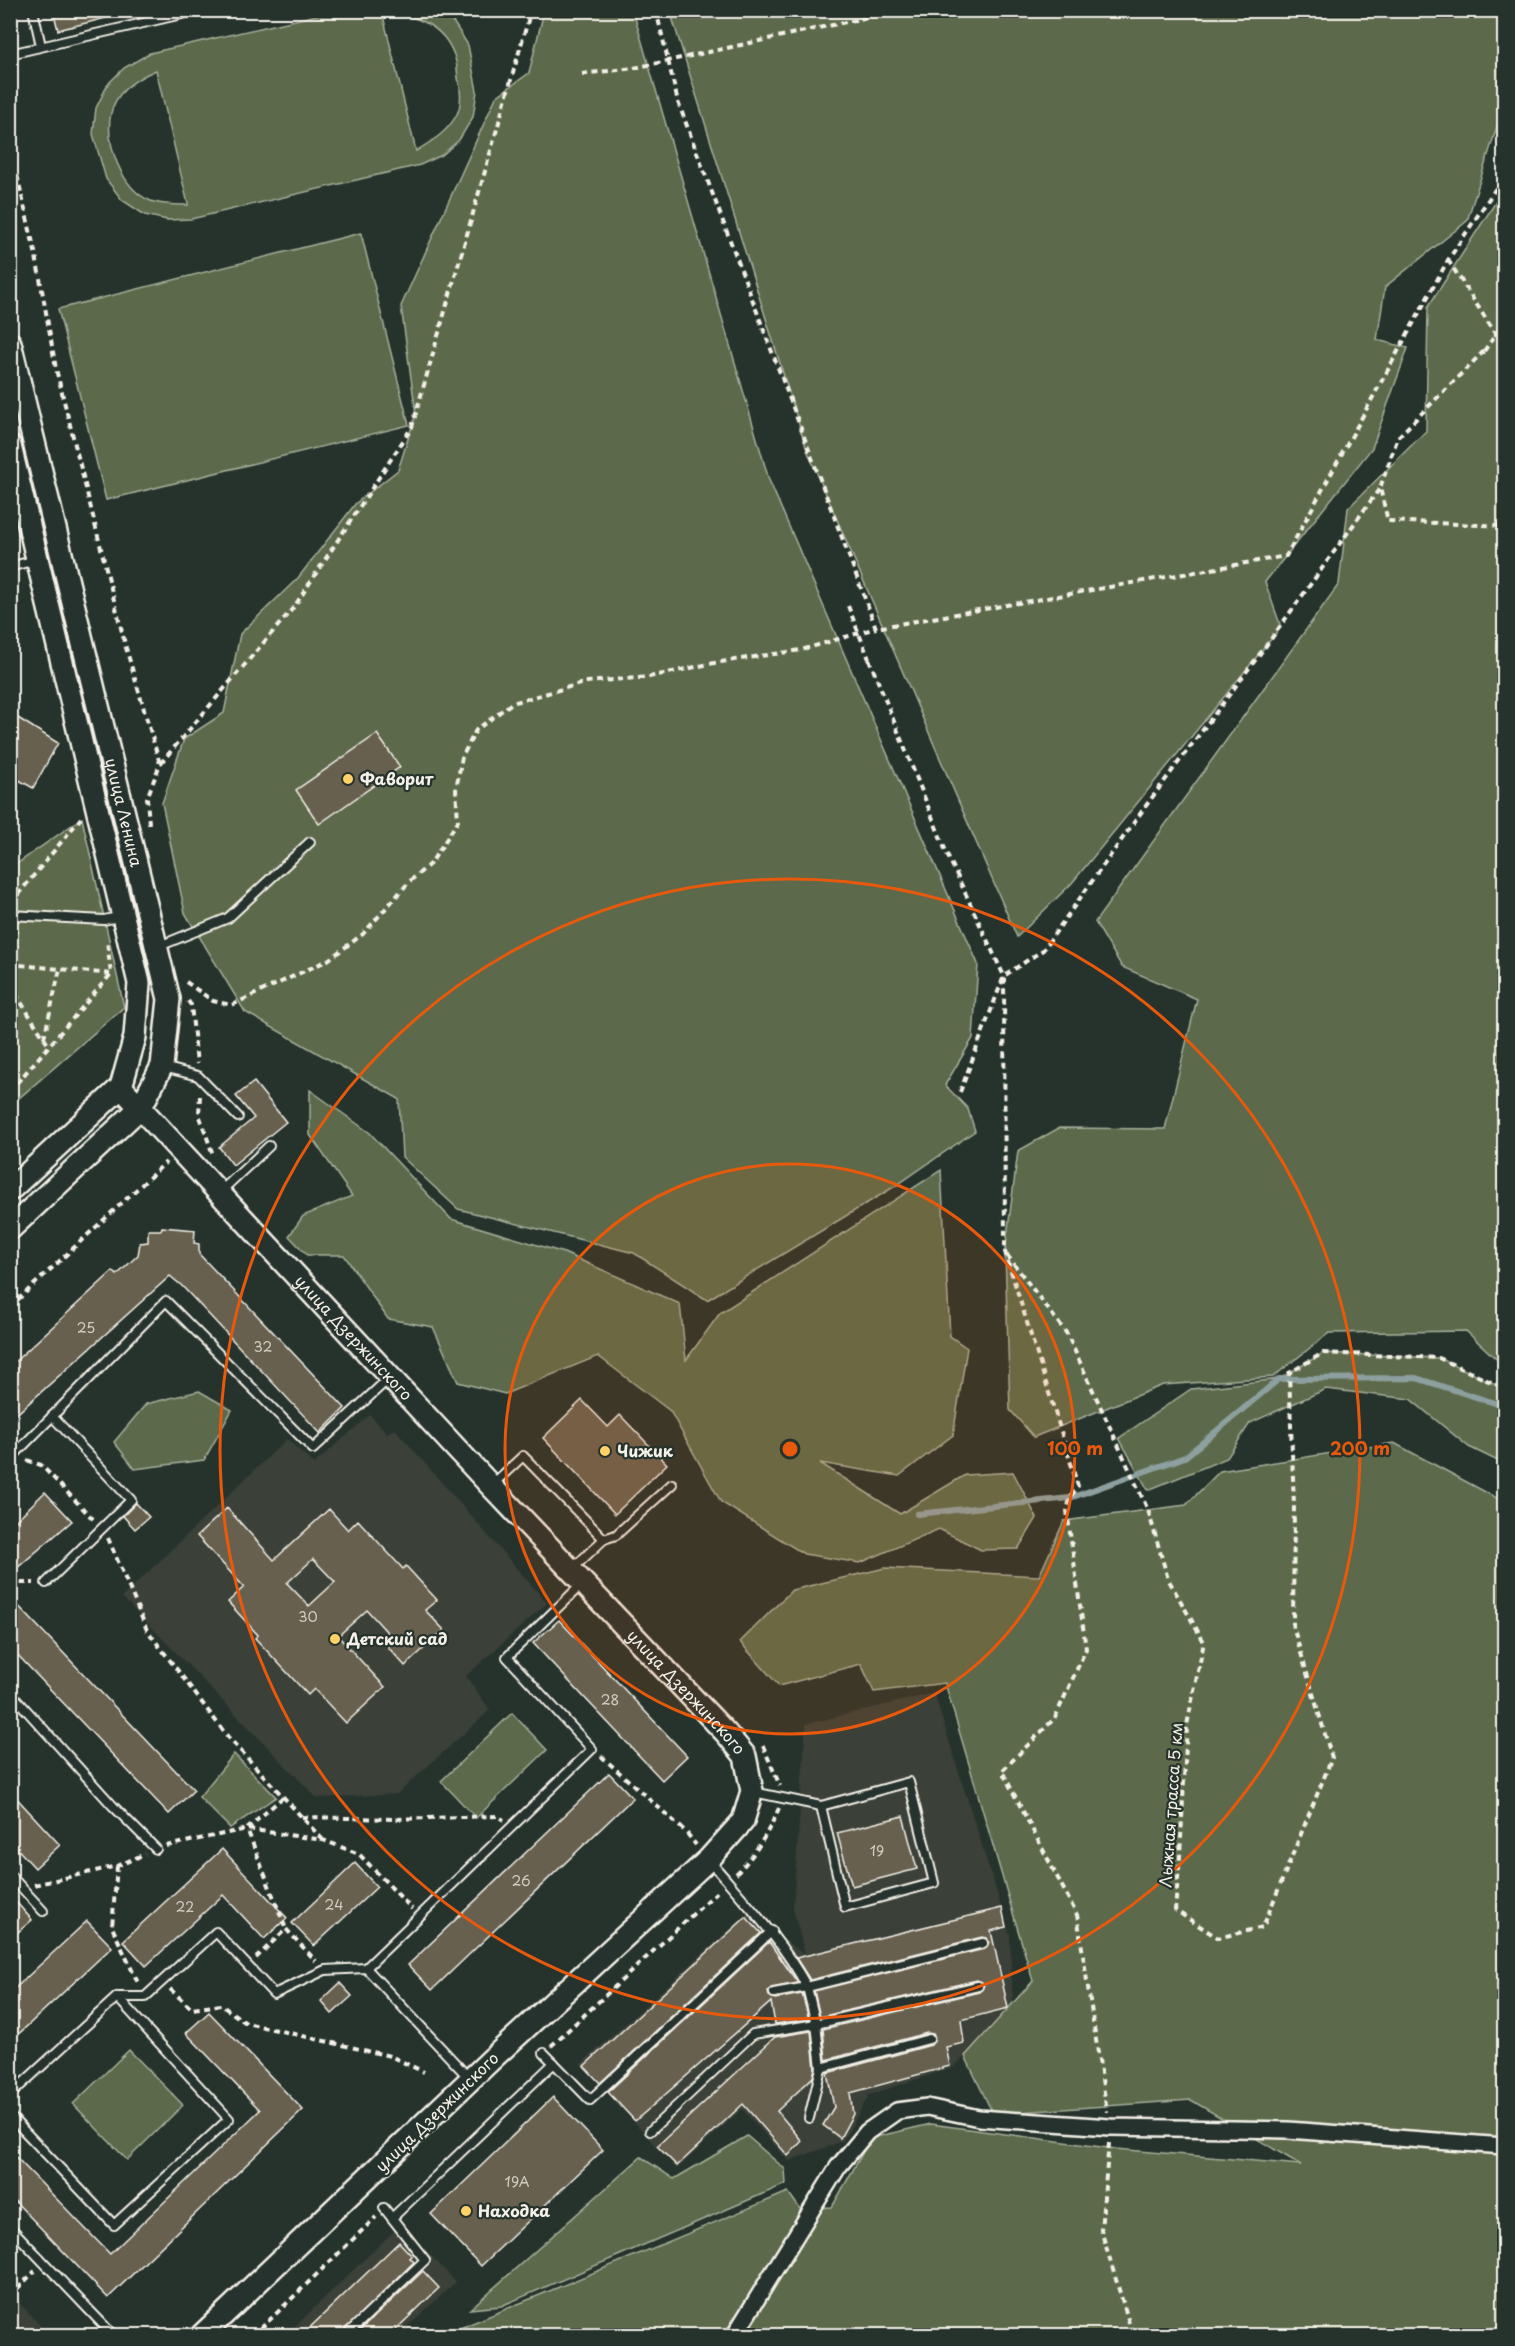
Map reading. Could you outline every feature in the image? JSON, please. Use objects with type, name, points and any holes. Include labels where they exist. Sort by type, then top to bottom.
[{"type":"main road","name":"улица Ленина","points":[[10,343],[169,999],[162,1066],[141,1107],[10,1228]]},
{"type":"main road","name":"улица Ленина","points":[[10,446],[16,493],[39,559],[114,918],[139,983],[135,1037],[122,1086]]},
{"type":"main road","name":"улица Дзержинского","points":[[122,1086],[491,1485],[726,1733],[745,1756],[752,1791],[743,1821],[709,1859],[471,2080],[201,2336]]},
{"type":"main road","points":[[10,1190],[122,1086]]},
{"type":"street","points":[[734,2336],[838,2167],[867,2132],[897,2112],[927,2107],[979,2118],[1110,2127],[1288,2130],[1504,2146]]},
{"type":"lane","points":[[33,10],[41,46]]},
{"type":"lane","points":[[10,54],[200,10]]},
{"type":"lane","points":[[10,567],[39,559]]},
{"type":"lane","points":[[158,956],[228,918],[310,842]]},
{"type":"lane","points":[[14,915],[114,918]]},
{"type":"lane","points":[[162,1066],[198,1076],[238,1117]]},
{"type":"lane","points":[[219,1193],[269,1146]]},
{"type":"lane","points":[[12,1457],[166,1301],[313,1449],[391,1377]]},
{"type":"lane","points":[[46,1583],[104,1529],[131,1500],[52,1416]]},
{"type":"lane","points":[[491,1485],[524,1456],[604,1539]]},
{"type":"lane","points":[[10,2096],[117,1997],[146,1996],[216,1932],[274,1994],[325,1970],[366,1968],[592,1749],[507,1657],[578,1576],[604,1539],[616,1535],[672,1484]]},
{"type":"lane","points":[[10,1692],[113,1806],[156,1849]]},
{"type":"lane","points":[[752,1791],[821,1806],[909,1782],[934,1882],[845,1907],[821,1806]]},
{"type":"lane","points":[[709,1859],[772,1931],[791,1957],[807,1987],[816,2024],[820,2068],[809,2118]]},
{"type":"lane","points":[[10,1875],[43,1911]]},
{"type":"lane","points":[[544,2053],[590,2100],[772,1931]]},
{"type":"lane","points":[[774,1993],[807,1987],[983,1943]]},
{"type":"lane","points":[[366,1968],[471,2080]]},
{"type":"lane","points":[[650,2130],[753,2034],[816,2024],[978,1986]]},
{"type":"lane","points":[[10,2116],[114,2225],[229,2119],[117,1997]]},
{"type":"lane","points":[[820,2068],[928,2039]]},
{"type":"lane","points":[[392,2218],[554,2063]]},
{"type":"lane","points":[[345,2336],[425,2260],[384,2208]]},
{"type":"lane","points":[[10,2227],[114,2336]]},
{"type":"lane","points":[[10,2330],[16,2336]]},
{"type":"path","points":[[149,831],[147,798],[160,764],[294,607],[412,427],[531,10]]},
{"type":"path","points":[[656,10],[678,102],[876,628]]},
{"type":"path","points":[[582,74],[634,68],[901,10]]},
{"type":"path","points":[[10,146],[36,256],[56,369],[126,648],[160,764]]},
{"type":"path","points":[[158,956],[213,1001],[232,1005],[328,960],[363,934],[409,882],[431,862],[458,821],[456,789],[462,757],[476,730],[512,703],[587,682],[649,677],[714,663],[801,650],[876,628],[1286,556],[1448,260],[1504,177]]},
{"type":"path","points":[[1448,260],[1504,347]]},
{"type":"path","points":[[960,1092],[1004,976],[1043,950],[1145,807],[1271,639],[1380,488],[1398,437],[1484,351],[1504,323]]},
{"type":"path","points":[[1380,488],[1388,521],[1504,526]]},
{"type":"path","points":[[848,606],[947,854],[1004,976],[1005,1252],[1078,1486],[1070,1498],[1067,1511],[1086,1649],[1055,1718],[1002,1771],[1077,1915],[1110,2127],[1101,2230],[1133,2336]]},
{"type":"path","points":[[10,904],[82,818]]},
{"type":"path","points":[[14,915],[13,964],[111,974]]},
{"type":"path","points":[[10,1091],[111,974],[114,918]]},
{"type":"path","points":[[44,1039],[60,969]]},
{"type":"path","points":[[10,985],[49,1046]]},
{"type":"path","points":[[10,1307],[179,1149]]},
{"type":"path","name":"Лыжная трасса 5 км","points":[[1005,1252],[1067,1334],[1148,1510],[1168,1580],[1203,1642],[1187,1725],[1175,1910],[1218,1938],[1263,1926],[1332,1758],[1293,1626],[1294,1505],[1289,1373],[1323,1353],[1439,1358],[1504,1388]]},
{"type":"path","points":[[12,1457],[42,1465],[104,1529],[147,1630],[228,1737],[323,1840]]},
{"type":"path","points":[[10,1583],[46,1583]]},
{"type":"path","points":[[592,1749],[686,1832],[709,1859]]},
{"type":"path","points":[[247,1828],[283,1797]]},
{"type":"path","points":[[302,1817],[394,1819],[497,1816],[513,1825]]},
{"type":"path","points":[[247,1828],[286,1929],[325,1970]]},
{"type":"path","points":[[22,1887],[117,1866],[156,1849],[247,1828],[323,1840],[359,1854],[419,1916]]},
{"type":"path","points":[[117,1866],[112,1926],[128,1965],[146,1996]]},
{"type":"path","points":[[248,1966],[286,1929]]},
{"type":"path","points":[[161,1982],[192,2009],[221,2005],[246,2024],[390,2056],[424,2072]]},
{"type":"path","points":[[10,2296],[44,2262]]},
{"type":"shaded area","name":"Детский сад","points":[[370,1415],[387,1433],[395,1429],[547,1603],[466,1676],[490,1710],[397,1794],[317,1798],[122,1597],[287,1439],[314,1464]]},
{"type":"shaded area","points":[[934,1693],[1010,1935],[1013,2009],[954,2067],[869,2095],[843,2141],[789,2161],[742,2109],[677,2169],[581,2064],[748,1913],[805,1955],[793,1908],[806,1724]]},
{"type":"shaded area","points":[[401,2224],[456,2282],[398,2335],[285,2336]]},
{"type":"shaded area","points":[[11,2294],[49,2335],[11,2335]]},
{"type":"green space","points":[[339,10],[437,11],[454,23],[468,45],[477,91],[473,117],[459,140],[442,155],[420,165],[191,219],[167,220],[145,215],[122,200],[106,179],[93,134],[96,108],[108,84],[124,68],[150,53]],"holes":[[[383,16],[405,16],[435,28],[449,45],[456,60],[460,86],[460,106],[457,114],[444,131],[416,151]],[[156,70],[188,204],[188,205],[160,203],[141,195],[124,176],[113,151],[110,125],[111,113],[117,98],[128,86]]]},
{"type":"green space","points":[[544,11],[633,11],[769,480],[978,964],[973,1038],[945,1085],[968,1109],[975,1131],[897,1185],[707,1300],[634,1253],[458,1209],[402,1157],[399,1099],[245,1012],[185,913],[162,803],[184,739],[224,713],[240,634],[298,578],[356,503],[398,470],[416,414],[401,306],[496,97],[529,73]]},
{"type":"green space","points":[[670,11],[1504,11],[1504,105],[1467,221],[1385,287],[1377,340],[1408,348],[1372,448],[1265,582],[1281,627],[1072,883],[1017,937],[807,450]]},
{"type":"green space","points":[[1504,189],[1504,1366],[1466,1331],[1329,1333],[1273,1377],[1163,1385],[1034,1437],[1010,1410],[1005,1252],[1018,1151],[1059,1128],[1165,1129],[1197,999],[1122,967],[1095,922],[1339,584],[1348,508],[1426,431],[1428,307]]},
{"type":"green space","points":[[361,233],[409,425],[106,500],[58,309]]},
{"type":"green space","points":[[82,818],[124,1007],[11,1105],[11,868]]},
{"type":"green space","points":[[310,1090],[370,1133],[451,1219],[564,1253],[680,1304],[686,1360],[720,1313],[941,1170],[950,1336],[967,1348],[953,1435],[899,1476],[820,1463],[900,1514],[965,1475],[1013,1472],[1037,1518],[1018,1549],[981,1550],[939,1529],[860,1563],[804,1554],[721,1502],[670,1411],[598,1356],[505,1394],[458,1382],[433,1327],[388,1319],[344,1255],[307,1255],[289,1236],[303,1216],[352,1196],[310,1135]]},
{"type":"green space","points":[[1323,1353],[1439,1358],[1504,1388],[1504,1464],[1469,1447],[1410,1399],[1326,1389],[1250,1423],[1227,1458],[1148,1490],[1119,1438],[1191,1389],[1279,1379]]},
{"type":"green space","points":[[199,1391],[232,1410],[204,1460],[135,1469],[114,1442],[146,1404]]},
{"type":"green space","points":[[1394,1443],[1504,1502],[1504,2335],[441,2336],[788,2192],[800,2209],[832,2207],[871,2138],[931,2124],[1116,2149],[1301,2165],[1191,2100],[993,2114],[965,2056],[1033,1981],[945,1683],[874,1692],[861,1664],[779,1686],[740,1642],[792,1590],[885,1568],[1039,1576],[1064,1521],[1186,1505],[1220,1471]]},
{"type":"green space","points":[[512,1713],[547,1750],[476,1818],[441,1781]]},
{"type":"green space","points":[[234,1754],[276,1797],[230,1828],[199,1797]]},
{"type":"green space","points":[[129,2050],[183,2105],[127,2160],[73,2104]]},
{"type":"green space","points":[[747,2136],[785,2169],[786,2184],[501,2306],[470,2309],[641,2157],[674,2179]]},
{"type":"building","points":[[53,10],[113,10],[114,16],[58,30]]},
{"type":"building","points":[[10,713],[58,743],[33,788],[10,775]]},
{"type":"building","name":"Фаворит","points":[[377,734],[400,767],[319,824],[296,790]]},
{"type":"building","points":[[254,1082],[286,1122],[233,1165],[219,1147],[254,1118],[236,1096]]},
{"type":"building","points":[[162,1227],[195,1230],[194,1243],[199,1244],[199,1254],[345,1408],[320,1433],[170,1276],[10,1420],[10,1366],[113,1271],[117,1275],[138,1255],[140,1243],[148,1242],[148,1230],[161,1230]]},
{"type":"building","name":"Чижик","points":[[582,1400],[608,1427],[620,1415],[667,1464],[615,1514],[543,1438]]},
{"type":"building","points":[[45,1492],[72,1521],[10,1574],[10,1526]]},
{"type":"building","points":[[136,1503],[149,1517],[135,1529],[123,1516]]},
{"type":"building","points":[[227,1508],[274,1560],[329,1509],[348,1530],[358,1520],[403,1569],[406,1566],[437,1600],[425,1610],[444,1630],[405,1666],[388,1647],[395,1641],[367,1610],[338,1636],[385,1687],[346,1723],[314,1689],[308,1695],[255,1638],[258,1635],[228,1602],[244,1587],[197,1536]],"holes":[[[313,1559],[335,1582],[309,1606],[287,1583]]]},
{"type":"building","points":[[10,1597],[194,1790],[169,1814],[10,1647]]},
{"type":"building","points":[[559,1620],[687,1756],[662,1780],[533,1643]]},
{"type":"building","points":[[609,1773],[633,1798],[432,1990],[408,1965]]},
{"type":"building","points":[[10,1791],[60,1845],[35,1868],[10,1841]]},
{"type":"building","points":[[903,1816],[917,1869],[852,1886],[837,1833]]},
{"type":"building","points":[[222,1849],[287,1918],[264,1939],[223,1895],[146,1966],[123,1941]]},
{"type":"building","points":[[355,1863],[377,1887],[314,1946],[292,1923]]},
{"type":"building","points":[[10,1895],[32,1920],[10,1939]]},
{"type":"building","points":[[1002,1908],[1006,1927],[991,1931],[1008,2008],[961,2020],[964,2043],[946,2047],[950,2066],[850,2093],[853,2114],[840,2138],[823,2125],[834,2107],[827,2073],[931,2045],[935,2038],[933,2034],[927,2033],[826,2060],[823,2029],[979,1992],[984,1985],[977,1980],[820,2017],[814,1991],[984,1949],[989,1942],[987,1938],[982,1937],[810,1980],[796,1958]]},
{"type":"building","points":[[746,1917],[761,1933],[600,2083],[584,2066]]},
{"type":"building","points":[[87,1921],[112,1947],[10,2042],[10,1993]]},
{"type":"building","points":[[769,1942],[798,1983],[771,1988],[768,1992],[769,1996],[775,1999],[802,1994],[809,2019],[775,2024],[771,2002],[635,2121],[608,2092]]},
{"type":"building","points":[[340,1983],[352,1996],[332,2014],[321,2001]]},
{"type":"building","points":[[209,2012],[303,2110],[108,2298],[10,2196],[10,2151],[110,2254],[260,2110],[186,2033]]},
{"type":"building","points":[[811,2031],[815,2068],[813,2077],[777,2111],[802,2141],[788,2156],[743,2104],[677,2166],[657,2146],[775,2037]]},
{"type":"building","points":[[553,2097],[603,2150],[481,2266],[431,2214]]},
{"type":"building","points":[[399,2242],[412,2256],[410,2258],[414,2262],[339,2336],[301,2336]]},
{"type":"building","points":[[423,2271],[439,2288],[389,2336],[354,2336]]},
{"type":"waterway","points":[[917,1514],[1070,1498],[1185,1457],[1279,1379],[1416,1378],[1504,1406]]},
{"type":"place","name":"Фаворит","points":[[348,779]]},
{"type":"place","name":"Чижик","points":[[605,1451]]},
{"type":"place","name":"Детский сад","points":[[335,1639]]},
{"type":"place","name":"Находка","points":[[466,2211]]}]
